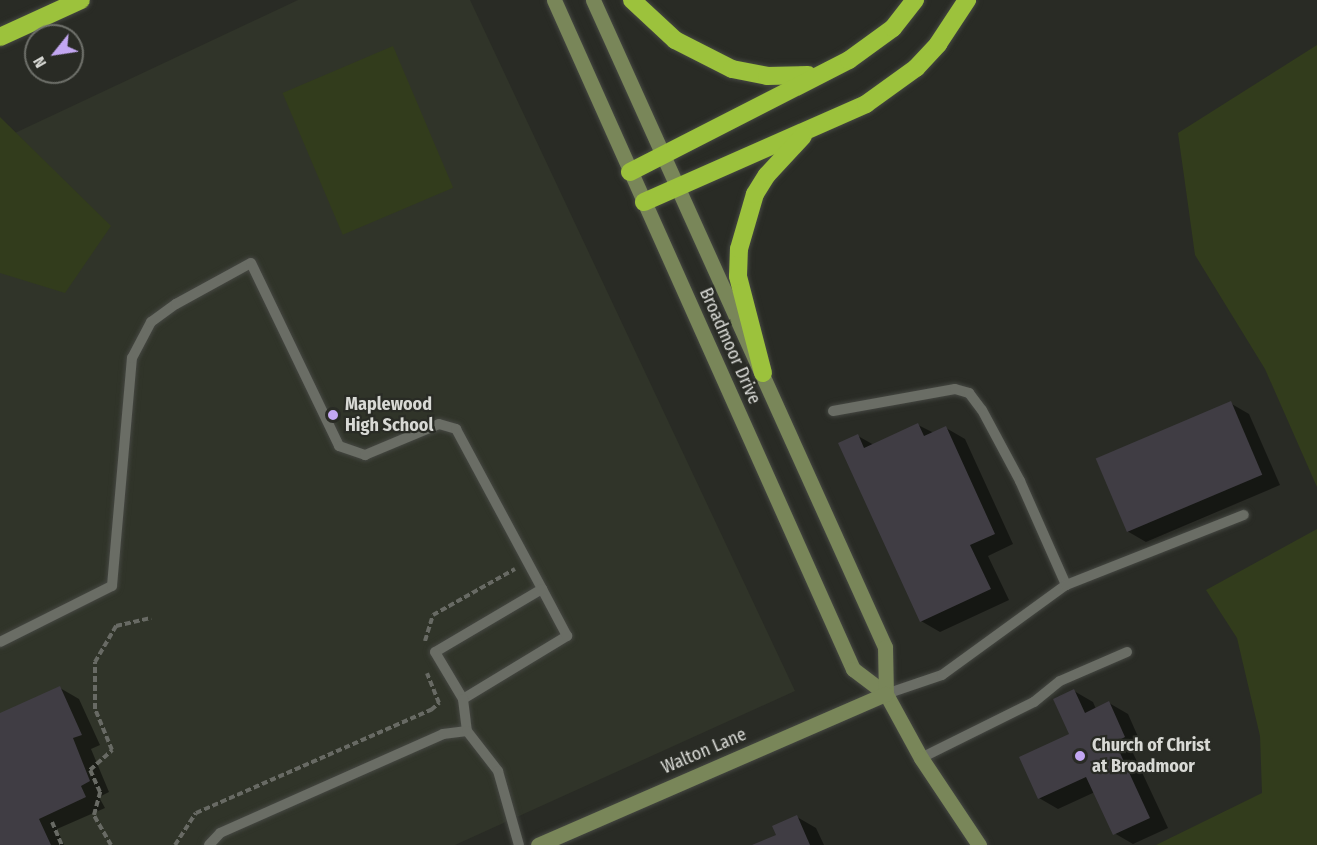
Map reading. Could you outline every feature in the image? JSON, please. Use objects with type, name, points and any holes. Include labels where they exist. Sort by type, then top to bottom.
[{"type":"highway","points":[[0,37],[81,0]]},
{"type":"highway","points":[[632,0],[675,40],[732,69],[796,78],[824,71]]},
{"type":"highway","points":[[630,172],[875,43],[915,0]]},
{"type":"highway","points":[[644,202],[678,185],[806,132],[896,85],[938,44],[967,0]]},
{"type":"highway","points":[[763,373],[738,276],[739,249],[755,194],[767,175],[806,132]]},
{"type":"main road","name":"Broadmoor Drive","points":[[554,0],[853,669],[886,694],[921,758],[979,845]]},
{"type":"main road","name":"Broadmoor Drive","points":[[593,0],[885,647],[886,694]]},
{"type":"main road","name":"Walton Lane","points":[[538,845],[886,694]]},
{"type":"lane","points":[[0,642],[111,586],[132,358],[151,322],[176,304],[251,263],[339,446],[365,455],[439,424],[456,429],[567,636],[463,699]]},
{"type":"lane","points":[[833,411],[955,389],[969,393],[982,410],[1020,481],[1066,585]]},
{"type":"lane","points":[[886,694],[942,675],[1066,585],[1244,515]]},
{"type":"lane","points":[[519,845],[498,771],[467,731],[463,699],[435,652],[542,589]]},
{"type":"lane","points":[[921,758],[1034,702],[1060,681],[1127,652]]},
{"type":"lane","points":[[209,845],[220,833],[443,734],[467,731]]},
{"type":"path","points":[[424,646],[433,615],[515,571],[515,564]]},
{"type":"path","points":[[111,845],[94,815],[100,792],[90,770],[112,750],[95,709],[95,662],[116,626],[152,618]]},
{"type":"path","points":[[175,845],[196,813],[431,710],[440,703],[424,666]]},
{"type":"path","points":[[51,822],[62,845]]},
{"type":"shaded area","name":"Maplewood High School","points":[[298,0],[470,0],[795,691],[455,845],[0,845],[0,140]]},
{"type":"green space","points":[[1317,45],[1317,487],[1265,369],[1195,255],[1178,133]]},
{"type":"green space","points":[[393,46],[453,188],[343,235],[283,93]]},
{"type":"green space","points":[[0,117],[111,226],[65,293],[0,273]]},
{"type":"green space","points":[[1317,529],[1317,845],[1156,845],[1262,793],[1260,736],[1237,638],[1206,590]]},
{"type":"building","points":[[1231,401],[1262,475],[1127,532],[1096,458]]},
{"type":"building","points":[[918,423],[924,436],[946,426],[995,534],[970,545],[991,589],[920,622],[838,443],[858,434],[864,448]]},
{"type":"building","points":[[60,686],[82,735],[73,738],[90,781],[81,786],[86,797],[39,819],[51,845],[0,845],[0,713]]},
{"type":"building","points":[[1074,689],[1085,713],[1109,701],[1125,737],[1115,742],[1150,818],[1113,835],[1086,777],[1038,799],[1019,757],[1069,734],[1053,699]]},
{"type":"building","points":[[797,815],[810,845],[752,845],[776,835],[772,826]]},
{"type":"place","name":"Maplewood High School","points":[[333,415]]},
{"type":"place","name":"Church of Christ at Broadmoor","points":[[1080,756]]}]
